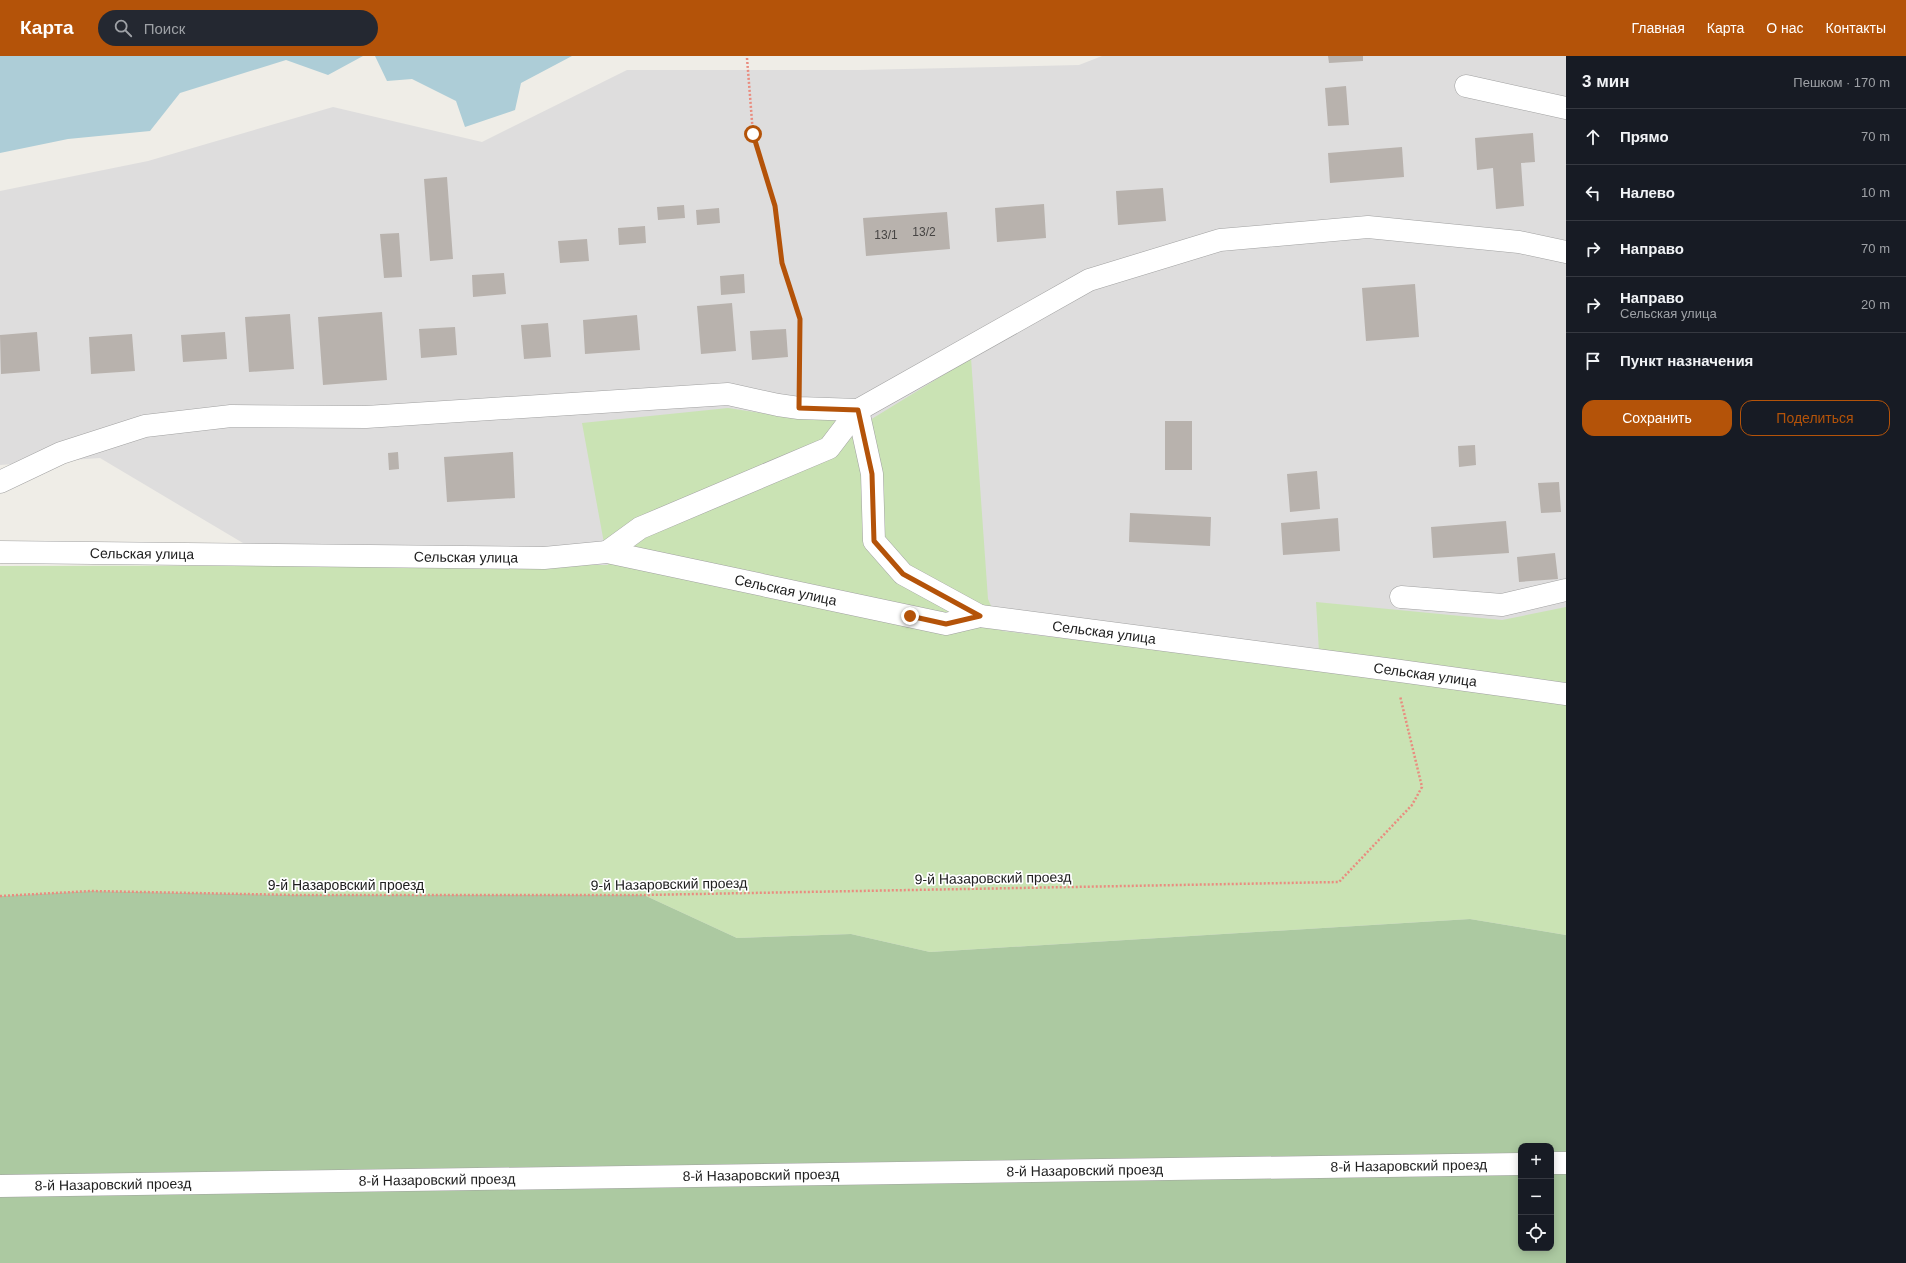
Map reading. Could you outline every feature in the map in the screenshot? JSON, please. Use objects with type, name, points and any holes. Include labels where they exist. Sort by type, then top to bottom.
[{"type":"street","points":[[1466,86],[1566,108]]},
{"type":"street","points":[[607,552],[640,528],[829,448],[858,410],[1089,280],[1220,240],[1368,227],[1519,242],[1566,252]]},
{"type":"street","points":[[0,482],[61,453],[145,426],[231,416],[366,417],[728,394],[799,408],[858,410]]},
{"type":"street","points":[[858,410],[872,474],[874,541],[903,574],[980,616]]},
{"type":"street","name":"Сельская улица","points":[[0,552],[544,558],[607,552],[946,624],[980,616],[1566,694]]},
{"type":"street","points":[[1401,597],[1502,605],[1566,590]]},
{"type":"street","points":[[1554,1163],[1566,1163]]},
{"type":"street","name":"8-й Назаровский проезд","points":[[0,1186],[1518,1164]]},
{"type":"path","points":[[747,58],[753,134],[775,206],[782,263],[800,319],[799,408]]},
{"type":"path","name":"9-й Назаровский проезд","points":[[0,896],[91,891],[296,895],[644,895],[1339,882],[1412,805],[1422,787],[1393,670]]},
{"type":"shaded area","points":[[1102,56],[1566,56],[1566,620],[1190,682],[305,580],[100,458],[0,465],[0,191],[148,161],[333,107],[482,142],[627,70],[860,70],[1079,65]]},
{"type":"green space","points":[[971,358],[988,599],[1002,631],[1320,668],[1316,602],[1502,620],[1566,607],[1566,935],[1470,919],[930,952],[851,934],[737,938],[644,895],[296,895],[91,891],[0,896],[0,566],[608,565],[582,423],[728,408],[799,419],[870,420]]},
{"type":"green space","points":[[91,891],[296,895],[644,895],[737,938],[851,934],[930,952],[1470,919],[1566,935],[1566,1263],[0,1263],[0,896]]},
{"type":"water","points":[[0,56],[363,56],[328,75],[286,60],[180,93],[150,131],[68,139],[0,153]]},
{"type":"water","points":[[375,56],[572,56],[521,83],[515,110],[465,127],[456,101],[412,79],[387,81]]},
{"type":"building","points":[[1328,56],[1363,56],[1363,61],[1329,63]]},
{"type":"building","points":[[1346,86],[1349,125],[1328,126],[1325,88]]},
{"type":"building","points":[[1533,133],[1535,162],[1521,163],[1524,206],[1496,209],[1493,168],[1477,170],[1475,138]]},
{"type":"building","points":[[1402,147],[1404,177],[1330,183],[1328,153]]},
{"type":"building","points":[[447,177],[453,259],[430,261],[424,179]]},
{"type":"building","points":[[1163,188],[1166,221],[1118,225],[1116,191]]},
{"type":"building","points":[[1044,204],[1046,238],[997,242],[995,208]]},
{"type":"building","points":[[684,205],[685,218],[658,220],[657,207]]},
{"type":"building","points":[[719,208],[720,223],[697,225],[696,210]]},
{"type":"building","points":[[947,212],[950,249],[866,256],[863,218]]},
{"type":"building","points":[[645,226],[646,243],[619,245],[618,228]]},
{"type":"building","points":[[399,233],[402,277],[384,278],[380,234]]},
{"type":"building","points":[[587,239],[589,261],[560,263],[558,241]]},
{"type":"building","points":[[504,273],[506,294],[473,297],[472,275]]},
{"type":"building","points":[[744,274],[745,293],[721,295],[720,276]]},
{"type":"building","points":[[1415,284],[1419,337],[1366,341],[1362,288]]},
{"type":"building","points":[[732,303],[736,351],[701,354],[697,306]]},
{"type":"building","points":[[382,312],[387,380],[323,385],[318,317]]},
{"type":"building","points":[[290,314],[294,369],[249,372],[245,317]]},
{"type":"building","points":[[637,315],[640,350],[585,354],[583,320]]},
{"type":"building","points":[[548,323],[551,357],[524,359],[521,325]]},
{"type":"building","points":[[455,327],[457,355],[421,358],[419,329]]},
{"type":"building","points":[[786,329],[788,357],[752,360],[750,331]]},
{"type":"building","points":[[37,332],[40,371],[1,374],[0,335]]},
{"type":"building","points":[[225,332],[227,359],[183,362],[181,335]]},
{"type":"building","points":[[132,334],[135,371],[91,374],[89,337]]},
{"type":"building","points":[[1165,421],[1192,421],[1192,470],[1165,470]]},
{"type":"building","points":[[1475,445],[1476,465],[1459,467],[1458,446]]},
{"type":"building","points":[[398,452],[399,469],[389,470],[388,453]]},
{"type":"building","points":[[513,452],[515,498],[447,502],[444,457]]},
{"type":"building","points":[[1317,471],[1320,509],[1290,512],[1287,474]]},
{"type":"building","points":[[1559,482],[1561,512],[1541,513],[1538,483]]},
{"type":"building","points":[[1130,513],[1211,517],[1210,546],[1129,542]]},
{"type":"building","points":[[1338,518],[1340,551],[1283,555],[1281,523]]},
{"type":"building","points":[[1506,521],[1509,553],[1433,558],[1431,527]]},
{"type":"building","points":[[1555,553],[1558,579],[1519,582],[1517,557]]},
{"type":"route","points":[[753,134],[775,206],[782,263],[800,319],[799,408],[858,410],[872,474],[874,541],[903,574],[980,616],[946,624],[910,616]]}]
